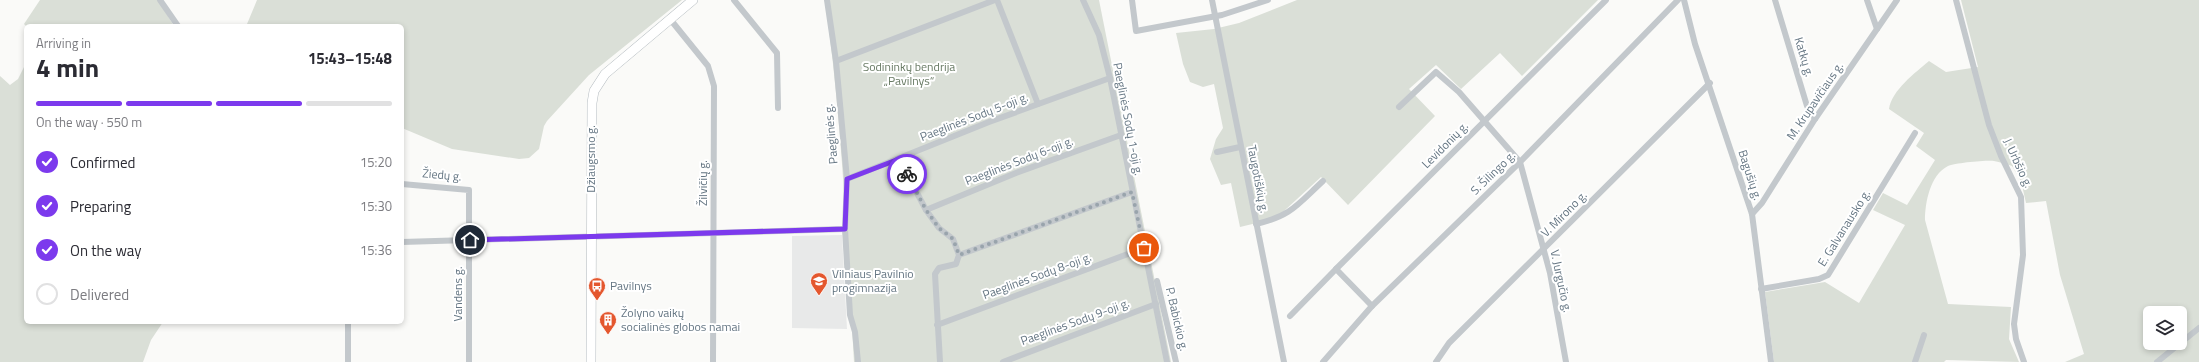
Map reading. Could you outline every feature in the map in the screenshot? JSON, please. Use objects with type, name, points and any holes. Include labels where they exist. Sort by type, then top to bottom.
[{"type":"street","points":[[160,0],[177,24]]},
{"type":"street","name":"Džiaugsmo g.","points":[[590,362],[592,103],[594,90],[606,74],[692,0]]},
{"type":"street","points":[[734,0],[778,52],[778,108]]},
{"type":"street","name":"Paeglinės g.","points":[[827,0],[836,61],[847,179],[845,229],[850,315],[855,332],[858,362]]},
{"type":"street","points":[[836,61],[996,0],[1038,104]]},
{"type":"street","name":"Paeglinės Sodų 1-oji g.","points":[[1083,0],[1099,35],[1110,78],[1167,362]]},
{"type":"street","points":[[1132,0],[1136,31],[1214,17],[1268,0]]},
{"type":"street","name":"Taugotiškių g.","points":[[1212,0],[1214,17],[1284,362]]},
{"type":"street","name":"Levidonių g.","points":[[1290,316],[1606,0]]},
{"type":"street","name":"S. Šilingo g.","points":[[1323,362],[1372,306],[1520,162],[1678,0]]},
{"type":"street","name":"Bagušių g.","points":[[1684,0],[1695,44],[1710,83],[1752,214],[1770,362]]},
{"type":"street","name":"Katkų g.","points":[[1775,0],[1807,106],[1815,119]]},
{"type":"street","points":[[1867,0],[1877,29]]},
{"type":"street","name":"M. Krupavičiaus g.","points":[[1752,214],[1762,202],[1815,119],[1897,0]]},
{"type":"street","name":"J. Urbšio g.","points":[[1956,0],[1989,125],[2001,156],[2021,197],[2023,255],[2014,324],[2016,339],[2024,362]]},
{"type":"street","name":"Žilvičių g.","points":[[670,19],[708,66],[713,77],[713,362]]},
{"type":"street","name":"V. Jurgučio g.","points":[[1399,107],[1436,72],[1459,92],[1520,162],[1550,273],[1566,362]]},
{"type":"street","name":"Paeglinės Sodų 5-oji g.","points":[[847,179],[1038,104],[1110,78]]},
{"type":"street","name":"V. Mirono g.","points":[[1436,362],[1448,343],[1544,250],[1710,83]]},
{"type":"street","name":"E. Galvanausko g.","points":[[1761,289],[1819,279],[1828,275],[1915,133]]},
{"type":"street","name":"Paeglinės Sodų 6-oji g.","points":[[926,210],[1016,173],[1122,135]]},
{"type":"street","points":[[1217,152],[1240,147]]},
{"type":"street","points":[[899,159],[926,210],[939,228],[953,239],[959,255],[956,264],[942,266],[936,270],[937,325],[940,362]]},
{"type":"street","points":[[1256,224],[1280,218],[1288,214],[1323,181]]},
{"type":"street","name":"Žiedų g.","points":[[404,184],[467,188],[470,193],[470,201]]},
{"type":"street","points":[[959,255],[1132,192]]},
{"type":"street","name":"Vandens g.","points":[[469,362],[470,201]]},
{"type":"street","points":[[404,242],[845,229]]},
{"type":"street","name":"Paeglinės Sodų 8-oji g.","points":[[937,325],[1144,248]]},
{"type":"street","points":[[1336,269],[1372,306]]},
{"type":"street","name":"P. Babickio g.","points":[[1157,281],[1176,362]]},
{"type":"street","name":"Paeglinės Sodų 9-oji g.","points":[[1003,362],[1156,304]]},
{"type":"street","points":[[348,324],[348,362]]},
{"type":"street","points":[[2157,362],[2199,328]]},
{"type":"street","points":[[1916,362],[1924,334]]},
{"type":"shaded area","name":"Vilniaus Pavilnio progimnazija","points":[[842,235],[847,329],[792,328],[792,236]]},
{"type":"green space","points":[[40,0],[158,0],[173,24],[24,24]]},
{"type":"green space","points":[[257,0],[682,0],[589,75],[547,121],[544,126],[539,149],[529,158],[519,159],[452,149],[404,129],[404,24],[247,24]]},
{"type":"green space","name":"Sodininkų bendrija „Pavilnys“","points":[[825,0],[1099,0],[1171,362],[854,362],[840,135]]},
{"type":"green space","points":[[1297,0],[1598,0],[1522,76],[1500,53],[1461,89],[1436,65],[1409,89],[1435,116],[1348,205],[1321,177],[1284,211],[1269,220],[1240,227],[1231,183],[1221,185],[1210,159],[1216,139],[1223,128],[1214,84],[1203,87],[1190,82],[1183,64],[1176,33],[1214,29],[1239,23]]},
{"type":"green space","points":[[1961,0],[2199,0],[2199,362],[2065,362],[2084,354],[2060,275],[2046,201],[2026,203],[2021,181],[2012,166],[1990,161],[1957,164],[1948,166],[1942,170],[1937,176],[1930,190],[1926,206],[1925,220],[1948,304],[2011,307],[2009,339],[2019,362],[1946,360],[1944,362],[1774,362],[1765,292],[1825,282],[1859,303],[1905,225],[1873,210],[1883,193],[1907,205],[1935,160],[1916,146],[1924,133],[1889,109],[1891,102],[1905,82],[1929,61],[1946,72],[1978,67]]},
{"type":"green space","points":[[24,67],[24,324],[162,324],[151,340],[143,362],[0,362],[0,76],[10,85],[18,79]]},
{"type":"way so far","points":[[907,174],[934,222],[953,239],[959,255],[968,253],[1132,192],[1144,248]]},
{"type":"place","name":"Vilniaus Pavilnio progimnazija","points":[[819,296]]},
{"type":"place","name":"Pavilnys","points":[[597,301]]},
{"type":"place","name":"Žolyno vaikų socialinės globos namai","points":[[608,335]]},
{"type":"route","points":[[470,240],[845,229],[848,197],[847,179],[853,178],[899,159],[907,174]]}]
